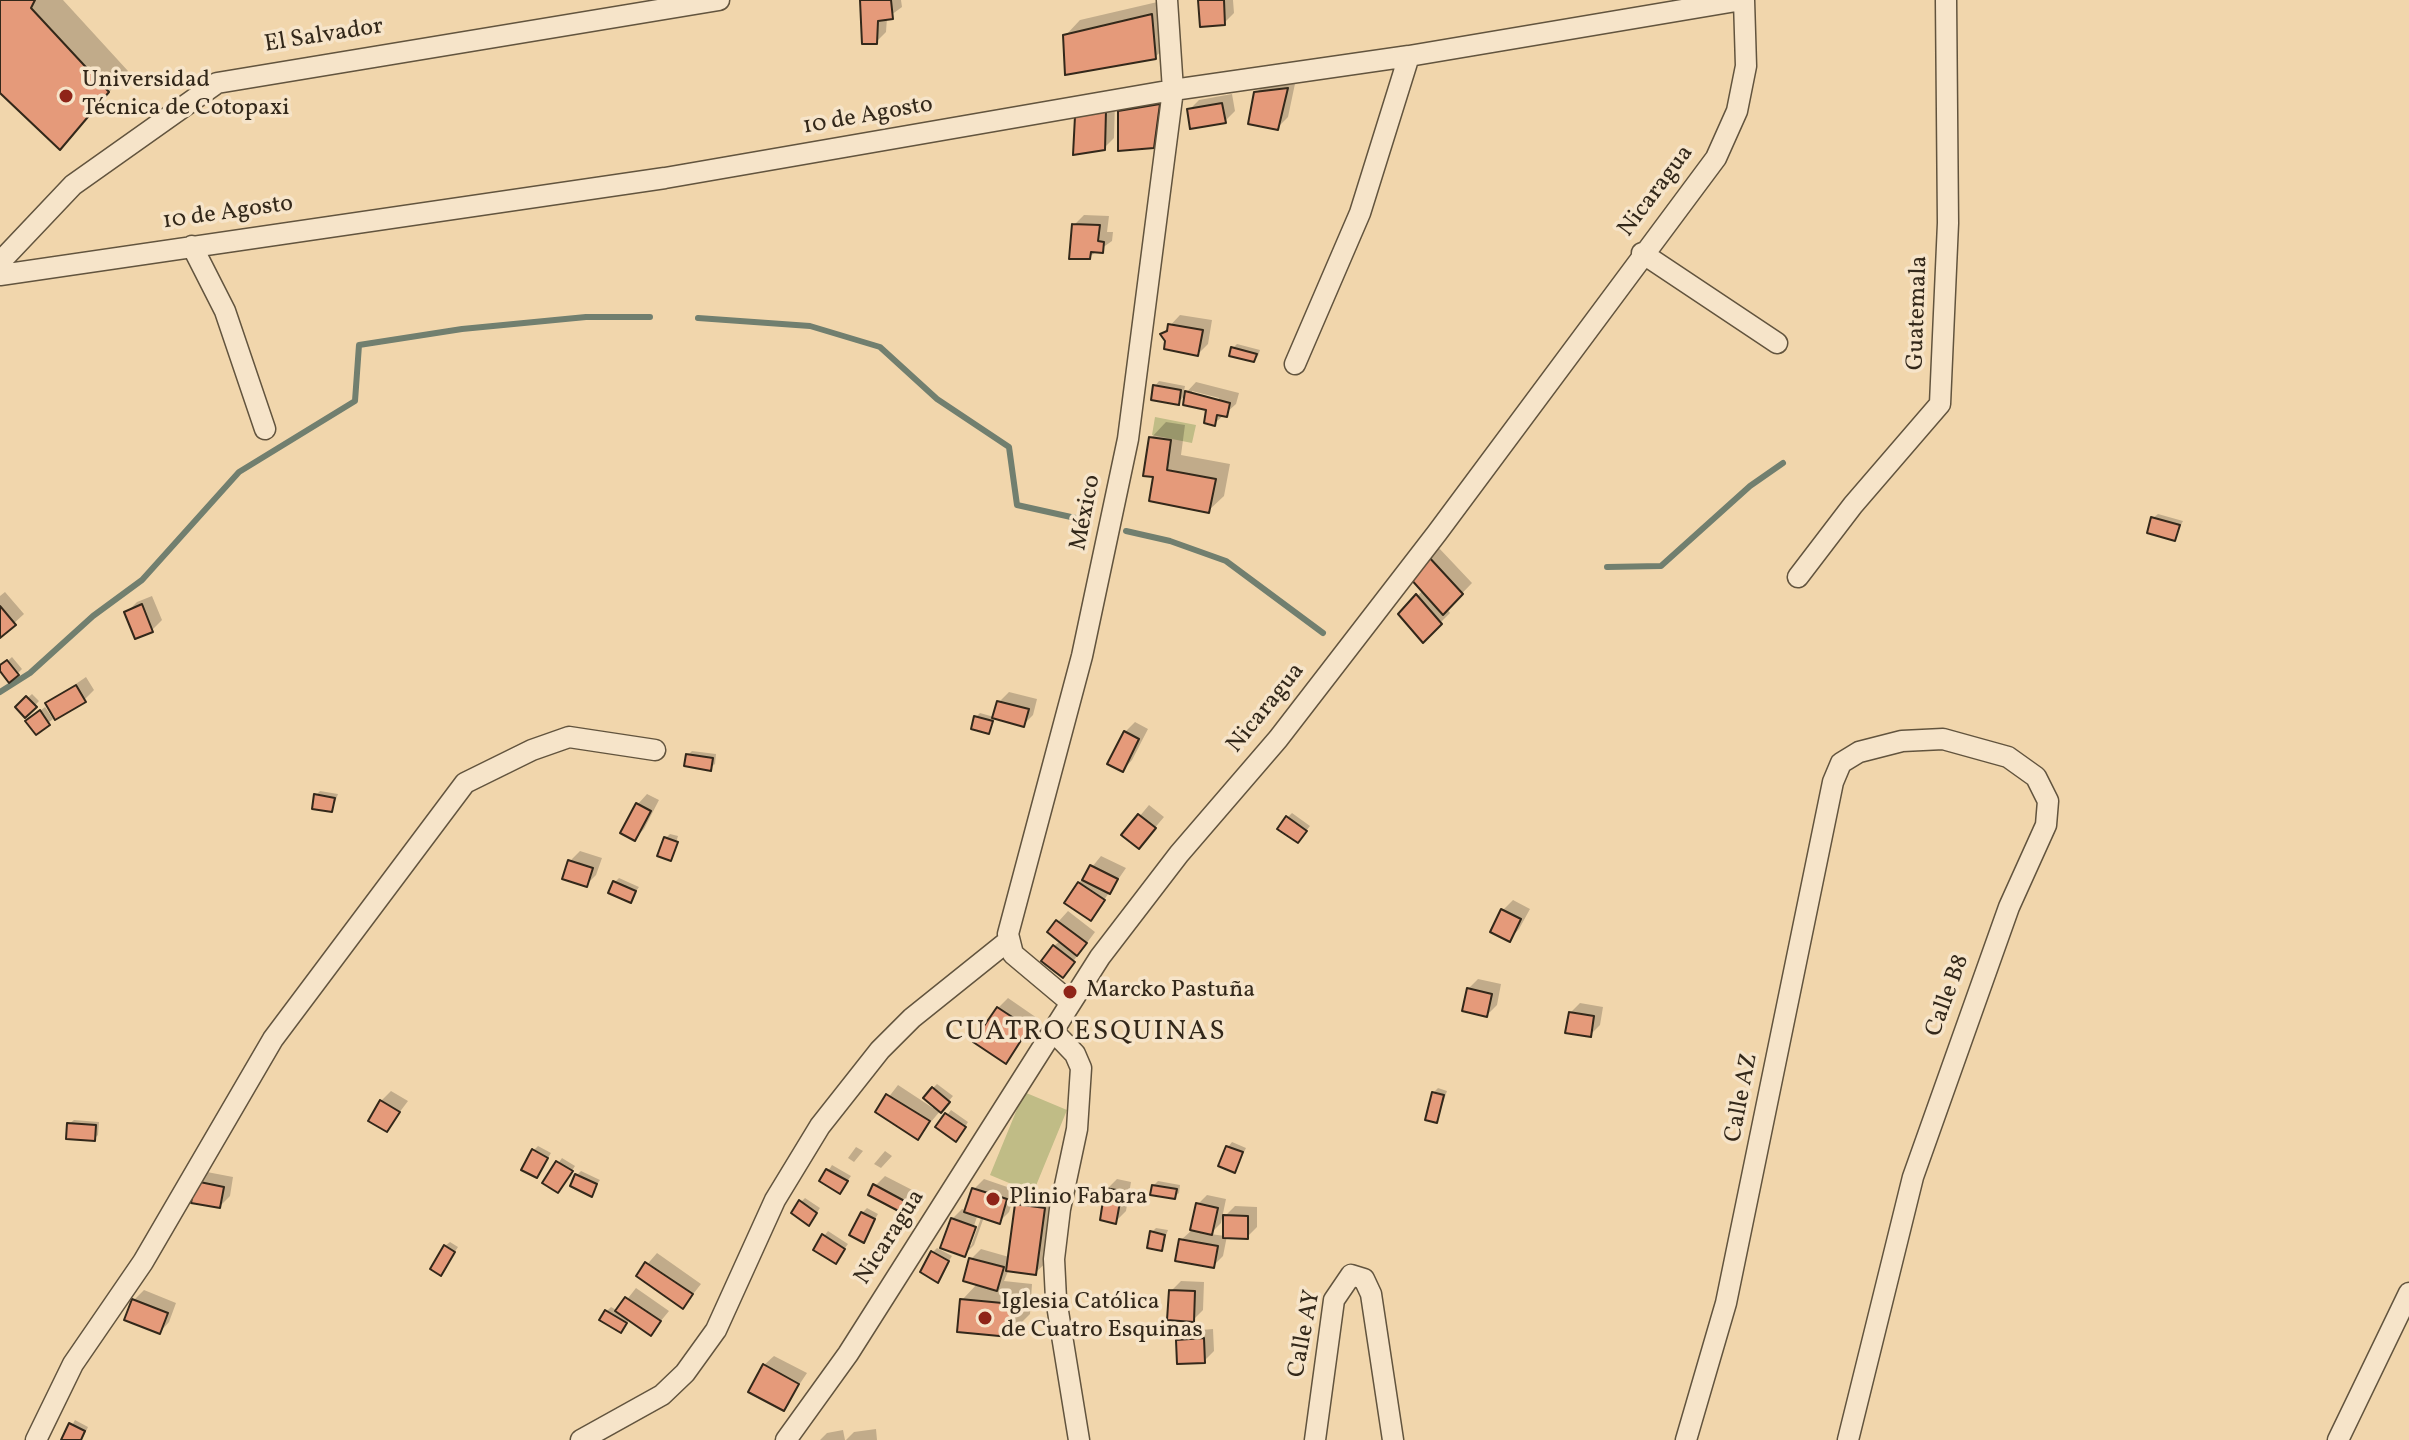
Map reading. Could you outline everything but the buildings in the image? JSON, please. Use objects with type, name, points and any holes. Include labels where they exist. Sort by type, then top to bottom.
[{"type":"street","name":"El Salvador","points":[[0,262],[73,185],[217,83],[719,0]]},
{"type":"street","name":"México","points":[[1008,941],[1082,656],[1128,439],[1173,90],[1167,0]]},
{"type":"street","name":"10 de Agosto","points":[[0,275],[665,178],[1173,90],[1409,56],[1743,0]]},
{"type":"street","name":"Nicaragua","points":[[786,1440],[848,1354],[1069,1001],[1141,901],[1278,739],[1437,533],[1642,253],[1716,158],[1737,111],[1746,66],[1743,0]]},
{"type":"street","name":"Guatemala","points":[[1798,577],[1853,505],[1940,404],[1948,223],[1946,0]]},
{"type":"street","points":[[1295,364],[1360,213],[1409,56]]},
{"type":"street","points":[[192,246],[225,311],[265,429]]},
{"type":"street","points":[[1642,253],[1777,343]]},
{"type":"street","points":[[36,1440],[73,1364],[143,1262],[273,1039],[465,783],[532,750],[569,737],[655,750]]},
{"type":"street","name":"Calle B8","points":[[1841,763],[1859,752],[1902,741],[1943,739],[2008,757],[2036,777],[2048,801],[2046,825],[1983,975],[1913,1177],[1848,1440]]},
{"type":"street","name":"Calle AZ","points":[[1686,1440],[1726,1303],[1833,782],[1841,763]]},
{"type":"street","points":[[581,1440],[662,1395],[685,1373],[716,1330],[775,1200],[820,1126],[880,1050],[912,1018],[1008,941],[1013,954],[1069,1001]]},
{"type":"street","points":[[1053,1031],[1075,1054],[1081,1068],[1077,1129],[1060,1209],[1054,1259],[1056,1299],[1079,1440]]},
{"type":"street","name":"Calle AY","points":[[1315,1440],[1334,1300],[1351,1275],[1364,1279],[1371,1294],[1393,1440]]},
{"type":"street","points":[[2338,1440],[2409,1293]]},
{"type":"shaded area","points":[[1155,417],[1196,425],[1192,443],[1152,435]]},
{"type":"shaded area","points":[[1024,1092],[1067,1110],[1033,1193],[990,1175]]},
{"type":"waterway","points":[[0,692],[30,673],[93,616],[142,580],[239,472],[355,401],[359,345],[462,329],[586,317],[650,317]]},
{"type":"waterway","points":[[698,318],[810,326],[880,347],[937,399],[1009,447],[1017,505],[1089,521]]},
{"type":"waterway","points":[[1607,567],[1661,566],[1750,486],[1783,463]]},
{"type":"waterway","points":[[1126,531],[1170,541],[1226,561],[1323,633]]},
{"type":"place","name":"Universidad Técnica de Cotopaxi","points":[[66,96]]},
{"type":"place","name":"Marcko Pastuña","points":[[1070,992]]},
{"type":"place","name":"Plinio Fabara","points":[[993,1199]]},
{"type":"place","name":"Iglesia Católica de Cuatro Esquinas","points":[[985,1318]]},
{"type":"district","name":"CUATRO ESQUINAS","points":[[1086,1034]]}]
